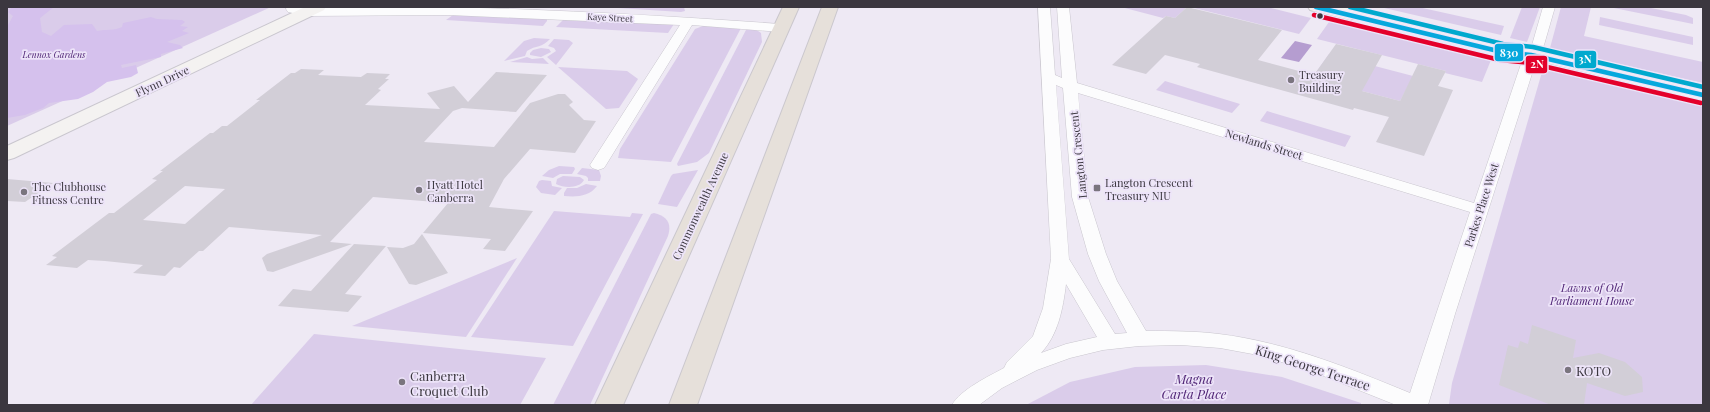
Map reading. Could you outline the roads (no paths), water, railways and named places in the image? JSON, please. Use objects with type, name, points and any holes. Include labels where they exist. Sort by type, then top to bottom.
[{"type":"highway","name":"Commonwealth Avenue","points":[[610,405],[791,7]]},
{"type":"highway","points":[[682,405],[830,7]]},
{"type":"main road","points":[[1316,7],[1502,52],[1531,55]]},
{"type":"main road","points":[[1336,7],[1531,55],[1703,95]]},
{"type":"main road","name":"Flynn Drive","points":[[7,154],[303,9]]},
{"type":"main road","name":"Flynn Drive","points":[[7,140],[244,37]]},
{"type":"street","name":"Kaye Street","points":[[505,7],[675,15],[689,21]]},
{"type":"street","name":"Langton Crescent","points":[[1005,376],[1042,339],[1053,308],[1060,259],[1044,7]]},
{"type":"street","name":"Langton Crescent","points":[[1063,7],[1080,197],[1097,254],[1108,281],[1141,339]]},
{"type":"street","name":"Parkes Place West","points":[[1417,405],[1444,314],[1531,55],[1538,45],[1549,7]]},
{"type":"street","name":"Kaye Street","points":[[303,9],[448,11],[689,21],[781,28]]},
{"type":"street","points":[[598,165],[689,21]]},
{"type":"street","points":[[1046,35],[1066,37]]},
{"type":"street","name":"Newlands Street","points":[[1048,77],[1071,86],[1480,210]]},
{"type":"street","name":"Langton Crescent","points":[[963,405],[984,389],[1005,376],[1036,361],[1056,354],[1110,342],[1060,259]]},
{"type":"street","name":"King George Terrace","points":[[1110,342],[1141,339],[1204,340],[1258,348],[1327,369],[1417,405]]},
{"type":"place","name":"Treasury Building","points":[[1291,80]]},
{"type":"place","name":"Langton Crescent Treasury NIU","points":[[1097,188]]},
{"type":"place","name":"Hyatt Hotel Canberra","points":[[419,190]]},
{"type":"place","name":"The Clubhouse Fitness Centre","points":[[24,192]]},
{"type":"place","name":"KOTO","points":[[1568,370]]},
{"type":"place","name":"Canberra Croquet Club","points":[[402,382]]},
{"type":"park label","name":"Lennox Gardens","points":[[54,54]]},
{"type":"park label","name":"Lawns of Old Parliament House","points":[[1592,293]]},
{"type":"park label","name":"Magna Carta Place","points":[[1194,386]]}]
